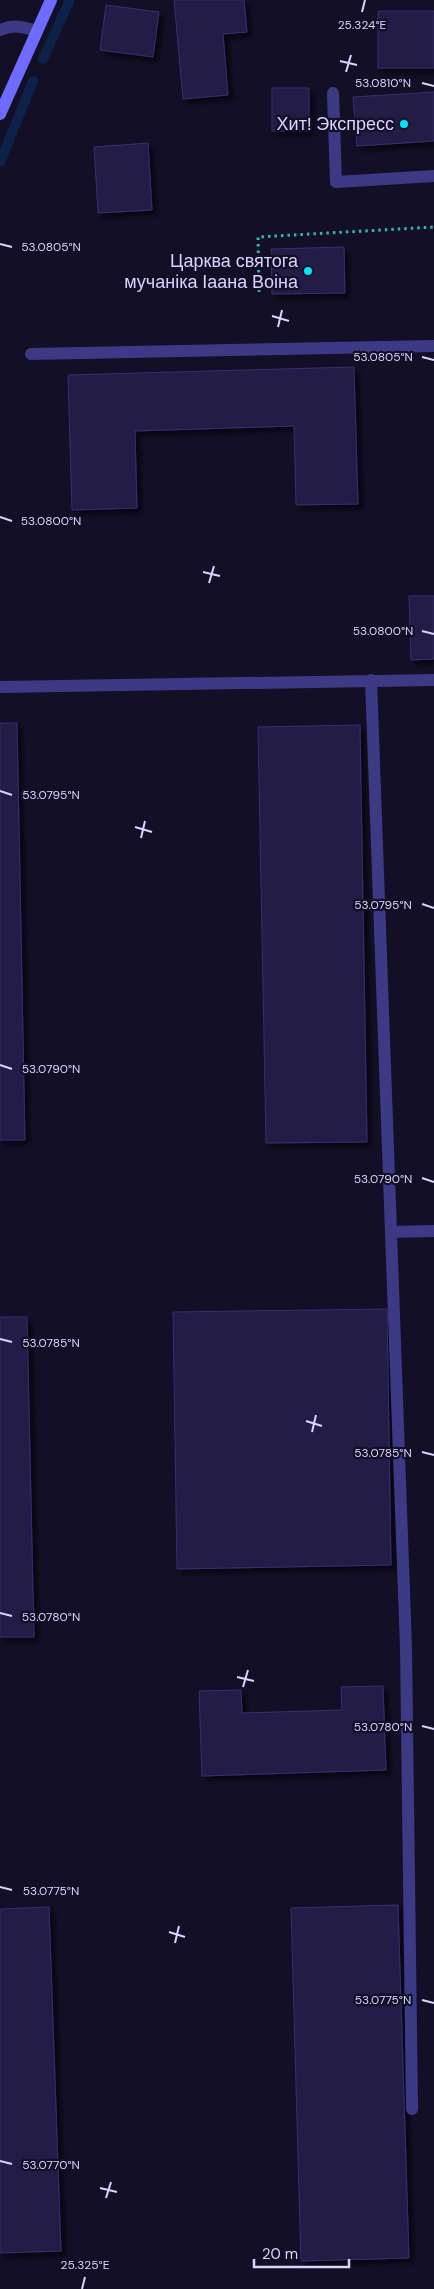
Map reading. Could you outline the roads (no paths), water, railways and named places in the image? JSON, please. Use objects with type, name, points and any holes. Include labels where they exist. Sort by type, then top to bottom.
[{"type":"main road","points":[[0,114],[51,0]]},
{"type":"street","points":[[0,30],[7,27],[20,26],[38,31]]},
{"type":"street","points":[[333,93],[336,182],[434,176]]},
{"type":"street","points":[[31,354],[434,346]]},
{"type":"street","points":[[371,680],[406,1648],[412,2109]]},
{"type":"street","points":[[0,686],[434,680]]},
{"type":"street","points":[[391,1232],[434,1232]]},
{"type":"waterway","points":[[43,59],[70,0]]},
{"type":"waterway","points":[[0,162],[33,81]]},
{"type":"place","name":"Хит! Экспресс","points":[[404,124]]},
{"type":"place","name":"Царква святога мучаніка Іаана Воіна","points":[[308,271]]}]
